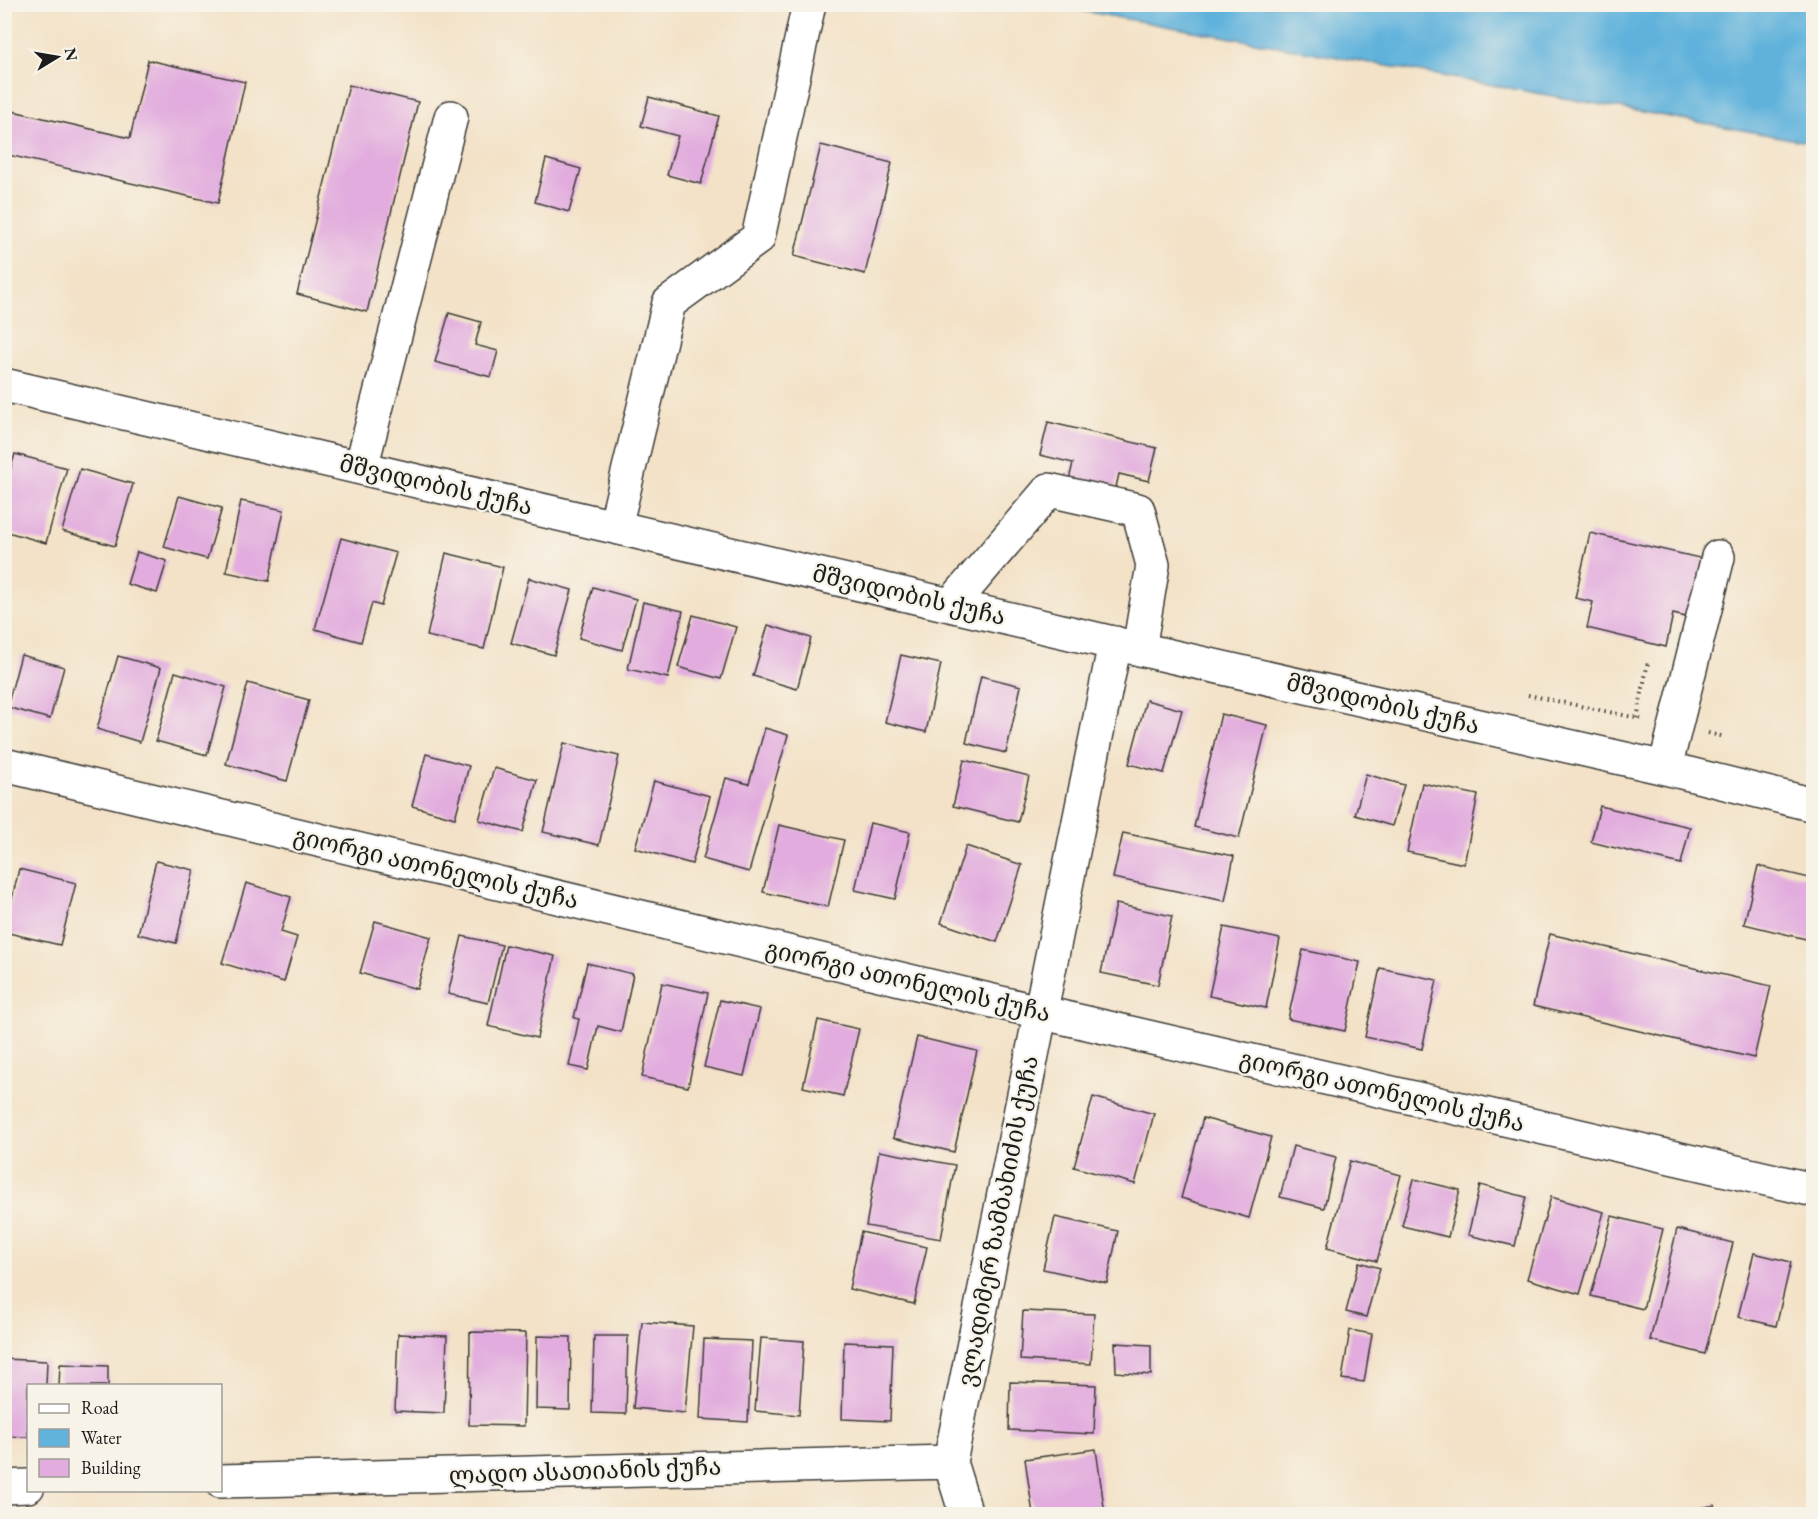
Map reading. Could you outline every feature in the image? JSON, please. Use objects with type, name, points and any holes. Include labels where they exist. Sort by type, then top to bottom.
[{"type":"street","points":[[615,527],[669,303],[758,238],[809,4]]},
{"type":"street","points":[[361,468],[451,117]]},
{"type":"street","name":"მშვიდობის ქუჩა","points":[[4,385],[1127,646],[1665,768],[1814,805]]},
{"type":"street","name":"ვლადიმერ ზამბახიძის ქუჩა","points":[[951,605],[1049,490],[1138,510],[1153,565],[1127,646],[1039,1012],[950,1462],[966,1515]]},
{"type":"street","points":[[1665,768],[1718,557]]},
{"type":"street","name":"გიორგი ათონელის ქუჩა","points":[[4,765],[1039,1012],[1814,1190]]},
{"type":"street","name":"ლადო ასათიანის ქუჩა","points":[[222,1481],[950,1462]]},
{"type":"street","points":[[4,1487],[27,1486]]},
{"type":"path","points":[[1637,718],[1648,662]]},
{"type":"path","points":[[1528,695],[1725,737]]},
{"type":"water","points":[[1049,5],[1813,5],[1813,143]]},
{"type":"building","points":[[148,60],[245,82],[218,203],[4,154],[4,109],[130,138]]},
{"type":"building","points":[[349,85],[418,102],[367,312],[297,294]]},
{"type":"building","points":[[649,97],[719,116],[701,184],[667,175],[678,136],[641,126]]},
{"type":"building","points":[[821,145],[892,163],[865,274],[794,256]]},
{"type":"building","points":[[546,159],[581,169],[569,212],[535,202]]},
{"type":"building","points":[[449,313],[481,322],[475,345],[498,351],[491,377],[435,362]]},
{"type":"building","points":[[1048,422],[1157,448],[1149,481],[1119,474],[1114,496],[1068,484],[1073,463],[1040,455]]},
{"type":"building","points":[[15,454],[67,468],[46,543],[4,531],[4,490]]},
{"type":"building","points":[[80,469],[133,484],[115,546],[62,531]]},
{"type":"building","points":[[179,496],[222,508],[207,559],[164,547]]},
{"type":"building","points":[[241,501],[284,510],[269,581],[226,572]]},
{"type":"building","points":[[1590,533],[1704,559],[1690,618],[1673,614],[1666,647],[1587,628],[1593,602],[1575,598]]},
{"type":"building","points":[[341,538],[396,553],[381,606],[372,603],[361,642],[315,629]]},
{"type":"building","points":[[137,552],[167,561],[157,593],[127,584]]},
{"type":"building","points":[[446,553],[503,567],[484,649],[427,636]]},
{"type":"building","points":[[529,578],[572,590],[554,655],[511,643]]},
{"type":"building","points":[[593,587],[636,599],[622,650],[579,638]]},
{"type":"building","points":[[643,602],[683,611],[668,678],[628,669]]},
{"type":"building","points":[[693,615],[736,627],[721,679],[678,667]]},
{"type":"building","points":[[768,625],[811,638],[797,689],[753,676]]},
{"type":"building","points":[[21,655],[64,667],[50,719],[7,707]]},
{"type":"building","points":[[901,655],[941,664],[926,732],[885,722]]},
{"type":"building","points":[[118,656],[161,668],[140,742],[97,729]]},
{"type":"building","points":[[175,672],[226,687],[207,755],[156,741]]},
{"type":"building","points":[[981,676],[1021,686],[1006,753],[966,743]]},
{"type":"building","points":[[248,683],[309,700],[287,781],[226,764]]},
{"type":"building","points":[[1146,700],[1182,710],[1164,773],[1129,764]]},
{"type":"building","points":[[1221,714],[1267,725],[1239,838],[1194,827]]},
{"type":"building","points":[[765,728],[788,735],[749,872],[703,859],[726,778],[749,784]]},
{"type":"building","points":[[564,743],[619,756],[599,845],[543,832]]},
{"type":"building","points":[[426,754],[469,766],[455,818],[412,806]]},
{"type":"building","points":[[964,760],[1029,776],[1018,822],[953,806]]},
{"type":"building","points":[[494,768],[537,780],[523,832],[479,820]]},
{"type":"building","points":[[1366,774],[1404,785],[1392,826],[1355,815]]},
{"type":"building","points":[[654,781],[710,796],[692,864],[635,848]]},
{"type":"building","points":[[1422,783],[1478,795],[1464,864],[1407,852]]},
{"type":"building","points":[[1600,806],[1690,827],[1681,864],[1591,842]]},
{"type":"building","points":[[870,823],[910,832],[895,899],[855,890]]},
{"type":"building","points":[[779,825],[844,840],[828,907],[763,892]]},
{"type":"building","points":[[1123,833],[1234,856],[1225,901],[1113,878]]},
{"type":"building","points":[[966,846],[1022,865],[997,942],[941,923]]},
{"type":"building","points":[[156,861],[194,870],[176,943],[138,934]]},
{"type":"building","points":[[1758,866],[1814,879],[1814,941],[1744,924]]},
{"type":"building","points":[[19,869],[76,883],[60,945],[4,932]]},
{"type":"building","points":[[246,883],[291,897],[281,932],[297,937],[284,982],[222,963]]},
{"type":"building","points":[[1116,904],[1172,916],[1158,985],[1101,973]]},
{"type":"building","points":[[375,921],[431,937],[417,989],[360,973]]},
{"type":"building","points":[[1224,927],[1280,939],[1266,1008],[1209,996]]},
{"type":"building","points":[[1550,934],[1771,986],[1754,1058],[1533,1006]]},
{"type":"building","points":[[462,936],[502,945],[488,1003],[448,994]]},
{"type":"building","points":[[506,945],[555,956],[537,1038],[488,1026]]},
{"type":"building","points":[[1303,950],[1360,962],[1345,1031],[1288,1019]]},
{"type":"building","points":[[587,963],[633,974],[621,1032],[598,1026],[588,1070],[569,1066],[579,1019],[574,1018]]},
{"type":"building","points":[[1380,968],[1437,980],[1422,1049],[1365,1037]]},
{"type":"building","points":[[662,983],[708,993],[688,1087],[642,1077]]},
{"type":"building","points":[[720,1000],[760,1009],[744,1076],[704,1067]]},
{"type":"building","points":[[818,1020],[859,1029],[843,1096],[803,1087]]},
{"type":"building","points":[[917,1037],[977,1051],[954,1152],[893,1138]]},
{"type":"building","points":[[1093,1097],[1154,1114],[1135,1184],[1074,1167]]},
{"type":"building","points":[[1203,1118],[1271,1137],[1249,1218],[1181,1198]]},
{"type":"building","points":[[1293,1146],[1336,1157],[1324,1208],[1280,1197]]},
{"type":"building","points":[[879,1151],[955,1165],[941,1239],[866,1226]]},
{"type":"building","points":[[1350,1161],[1401,1175],[1377,1261],[1327,1248]]},
{"type":"building","points":[[1414,1179],[1460,1190],[1448,1237],[1402,1226]]},
{"type":"building","points":[[1480,1185],[1526,1197],[1515,1246],[1468,1235]]},
{"type":"building","points":[[1551,1197],[1604,1212],[1580,1294],[1527,1279]]},
{"type":"building","points":[[1612,1216],[1663,1229],[1643,1309],[1591,1296]]},
{"type":"building","points":[[1055,1217],[1118,1231],[1107,1283],[1043,1269]]},
{"type":"building","points":[[1677,1229],[1733,1243],[1705,1354],[1650,1340]]},
{"type":"building","points":[[861,1232],[927,1247],[914,1304],[849,1289]]},
{"type":"building","points":[[1754,1253],[1791,1262],[1776,1326],[1738,1317]]},
{"type":"building","points":[[1359,1262],[1380,1268],[1366,1317],[1346,1312]]},
{"type":"building","points":[[1023,1311],[1094,1314],[1091,1364],[1020,1360]]},
{"type":"building","points":[[642,1322],[693,1326],[685,1413],[633,1408]]},
{"type":"building","points":[[1350,1330],[1372,1334],[1364,1382],[1342,1379]]},
{"type":"building","points":[[470,1332],[526,1333],[524,1426],[469,1425]]},
{"type":"building","points":[[398,1334],[447,1336],[444,1413],[395,1411]]},
{"type":"building","points":[[537,1336],[571,1337],[570,1410],[536,1409]]},
{"type":"building","points":[[594,1336],[628,1336],[626,1414],[592,1413]]},
{"type":"building","points":[[761,1338],[804,1341],[799,1415],[755,1411]]},
{"type":"building","points":[[704,1339],[752,1341],[748,1422],[700,1419]]},
{"type":"building","points":[[844,1342],[893,1344],[890,1421],[842,1419]]},
{"type":"building","points":[[1115,1343],[1151,1345],[1151,1375],[1116,1372]]},
{"type":"building","points":[[4,1359],[47,1361],[46,1384],[27,1384],[27,1437],[4,1436]]},
{"type":"building","points":[[60,1364],[108,1366],[108,1384],[59,1384]]},
{"type":"building","points":[[1010,1382],[1096,1385],[1094,1434],[1009,1430]]},
{"type":"building","points":[[1096,1449],[1105,1514],[1033,1514],[1025,1459]]},
{"type":"building","points":[[1715,1505],[1717,1514],[1673,1513]]}]
